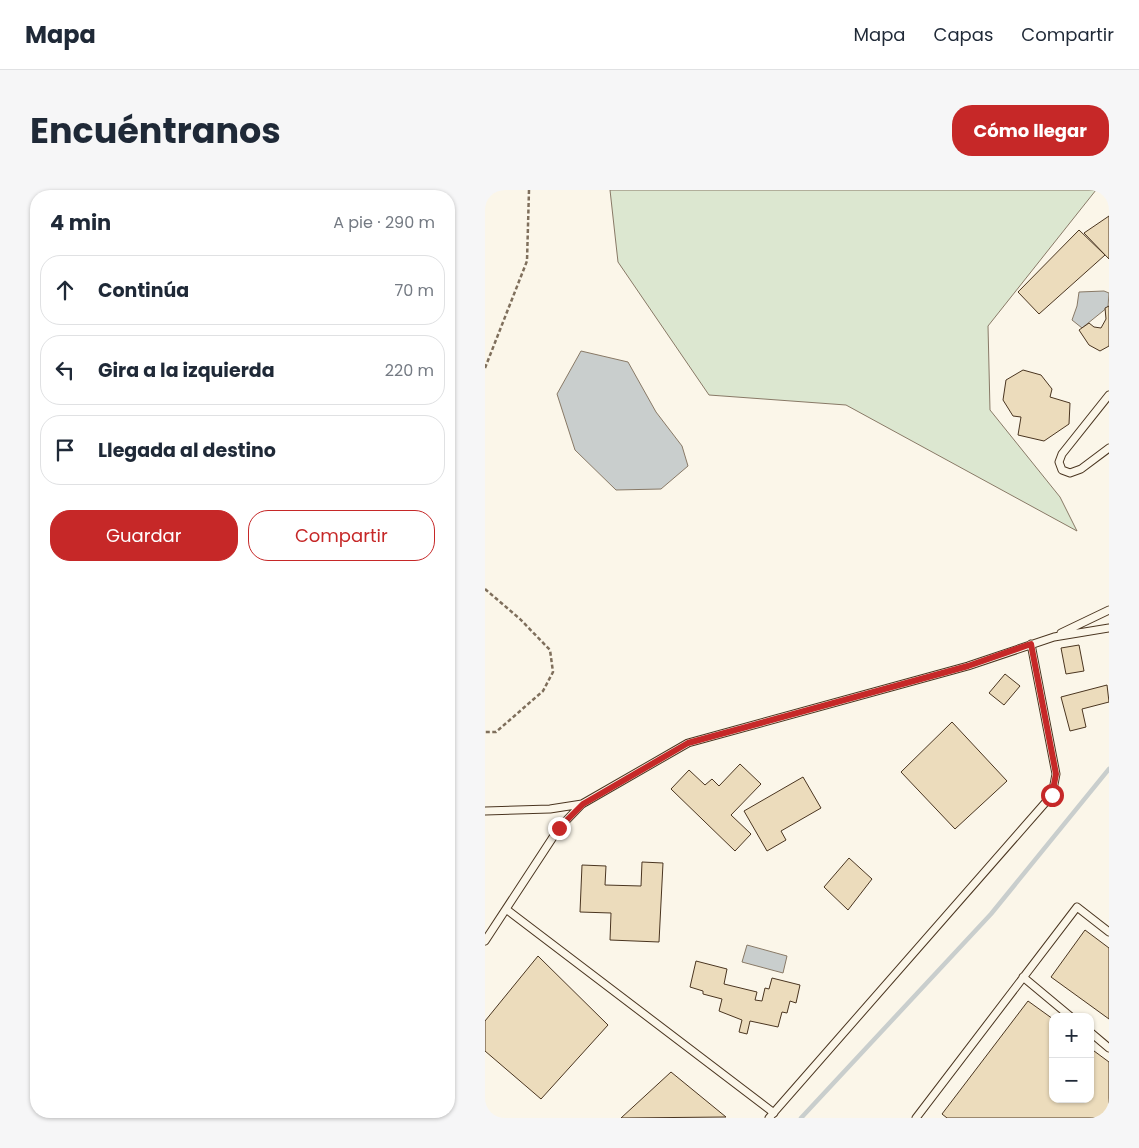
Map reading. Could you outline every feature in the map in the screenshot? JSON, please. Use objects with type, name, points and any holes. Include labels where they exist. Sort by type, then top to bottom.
[{"type":"lane","points":[[1109,395],[1062,454],[1059,462],[1062,470],[1070,473],[1081,469],[1109,448]]},
{"type":"lane","points":[[1054,637],[1109,610]]},
{"type":"lane","points":[[485,941],[559,828],[583,804],[688,743],[950,671],[1054,637],[1109,628]]},
{"type":"lane","points":[[505,909],[772,1115],[1052,795],[1056,774],[1031,644]]},
{"type":"lane","points":[[485,810],[550,809],[583,804]]},
{"type":"lane","points":[[916,1118],[1077,908],[1109,932]]},
{"type":"lane","points":[[1023,978],[1066,1013]]},
{"type":"lane","points":[[1094,1035],[1109,1048]]},
{"type":"path","points":[[485,368],[527,261],[529,190]]},
{"type":"path","points":[[485,589],[520,618],[551,650],[553,672],[543,691],[496,732],[485,732]]},
{"type":"green space","points":[[610,190],[1096,190],[988,326],[990,410],[1060,497],[1077,531],[846,405],[709,395],[618,262]]},
{"type":"shaded area","points":[[1104,291],[1109,293],[1108,307],[1082,328],[1072,320],[1079,292]]},
{"type":"shaded area","points":[[581,351],[628,362],[656,412],[682,446],[688,466],[661,489],[616,490],[575,450],[557,394]]},
{"type":"shaded area","points":[[747,945],[787,956],[783,973],[742,962]]},
{"type":"building","points":[[1109,216],[1109,259],[1084,233]]},
{"type":"building","points":[[1079,230],[1105,255],[1039,314],[1018,292]]},
{"type":"building","points":[[1109,306],[1109,346],[1100,351],[1089,345],[1079,330],[1089,323],[1094,327],[1101,328],[1106,319],[1105,308]]},
{"type":"building","points":[[1023,370],[1041,375],[1052,389],[1050,397],[1070,403],[1069,424],[1044,441],[1018,435],[1021,417],[1013,416],[1003,400],[1006,380]]},
{"type":"building","points":[[1079,645],[1084,671],[1066,674],[1061,648]]},
{"type":"building","points":[[1005,674],[1020,686],[1004,705],[989,693]]},
{"type":"building","points":[[1107,685],[1109,702],[1082,709],[1086,727],[1070,731],[1061,697]]},
{"type":"building","points":[[952,722],[1007,781],[955,829],[901,772]]},
{"type":"building","points":[[740,764],[761,784],[731,815],[751,834],[735,851],[671,789],[689,770],[705,785],[712,779],[719,786]]},
{"type":"building","points":[[803,777],[821,808],[781,831],[786,840],[767,851],[744,811]]},
{"type":"building","points":[[849,858],[872,879],[848,910],[824,887]]},
{"type":"building","points":[[642,862],[663,863],[659,942],[610,940],[611,913],[580,912],[582,865],[606,866],[605,885],[641,886]]},
{"type":"building","points":[[1085,930],[1109,948],[1109,1019],[1051,977]]},
{"type":"building","points":[[538,956],[608,1025],[541,1099],[485,1051],[485,1021]]},
{"type":"building","points":[[696,961],[727,969],[724,984],[757,992],[755,1000],[762,1001],[765,988],[769,989],[772,978],[800,985],[796,1003],[790,1001],[787,1013],[782,1012],[778,1027],[750,1021],[747,1034],[739,1032],[742,1020],[719,1011],[722,999],[703,994],[703,991],[690,987]]},
{"type":"building","points":[[1028,1001],[1049,1016],[1049,1103],[1094,1103],[1094,1051],[1109,1062],[1109,1116],[1107,1118],[947,1118],[942,1114]]},
{"type":"building","points":[[671,1072],[726,1117],[621,1118]]},
{"type":"waterway","points":[[801,1118],[991,914],[1109,769]]},
{"type":"route","points":[[559,828],[583,804],[688,743],[968,666],[1031,644],[1056,774],[1052,795]]}]
